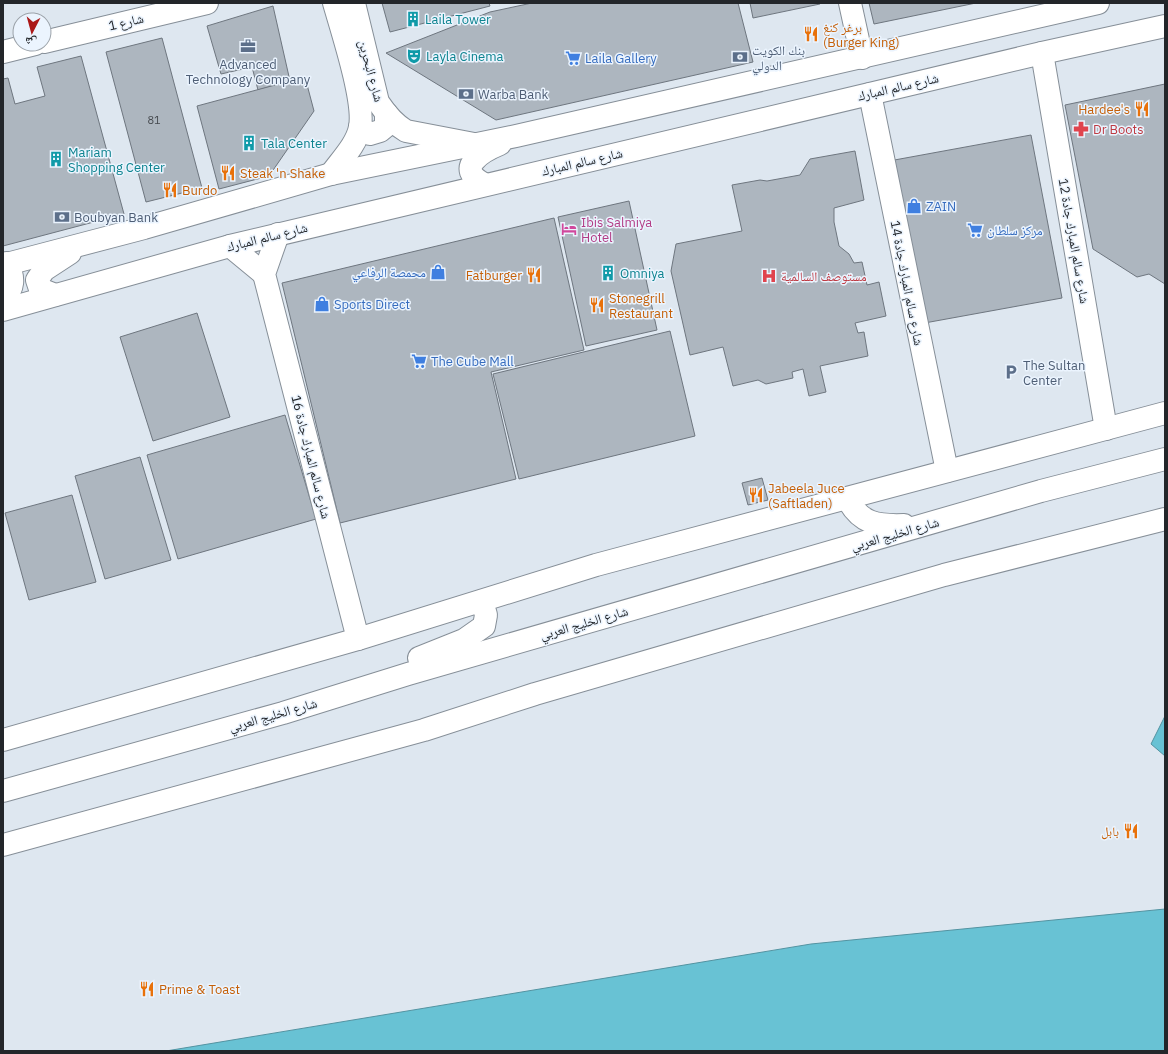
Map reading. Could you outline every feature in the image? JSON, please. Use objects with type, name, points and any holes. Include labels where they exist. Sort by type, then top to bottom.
[{"type":"main road","name":"شارع 1","points":[[52,40],[208,3]]},
{"type":"main road","name":"شارع البحرين","points":[[332,174],[355,141],[360,127],[360,113],[354,79],[334,3]]},
{"type":"main road","name":"شارع البحرين","points":[[354,3],[378,102],[397,126],[406,131],[474,144]]},
{"type":"main road","points":[[850,3],[862,58]]},
{"type":"main road","points":[[3,301],[10,292],[13,283],[12,272],[5,264],[332,174],[516,136],[862,58],[1033,11],[1083,4]]},
{"type":"main road","name":"شارع سالم المبارك","points":[[3,310],[230,246],[278,234],[1042,53],[1165,26]]},
{"type":"main road","name":"شارع سالم المبارك جادة 12","points":[[1042,53],[1106,429]]},
{"type":"main road","name":"شارع سالم المبارك جادة 14","points":[[870,94],[946,471]]},
{"type":"main road","points":[[360,127],[370,134],[380,131],[386,126],[386,113]]},
{"type":"main road","points":[[484,184],[476,178],[472,170],[475,158],[483,152],[516,136]]},
{"type":"main road","points":[[230,246],[264,274],[278,234]]},
{"type":"main road","points":[[55,295],[40,289],[37,280],[44,270],[85,243]]},
{"type":"main road","name":"شارع سالم المبارك جادة 16","points":[[264,274],[358,639]]},
{"type":"main road","points":[[3,740],[358,639],[596,565],[1165,413]]},
{"type":"main road","name":"شارع الخليج العربي","points":[[3,791],[284,713],[354,691],[1041,491],[1165,459]]},
{"type":"main road","points":[[847,498],[852,509],[868,522],[884,526],[925,525]]},
{"type":"main road","points":[[3,845],[424,730],[535,694],[944,575],[1165,519]]},
{"type":"main road","points":[[354,691],[370,677],[464,640],[484,626],[486,615],[482,601]]},
{"type":"main road","points":[[3,840],[48,832]]},
{"type":"water","points":[[1165,716],[1165,756],[1151,744]]},
{"type":"water","points":[[1165,909],[1165,1051],[166,1051],[811,944]]},
{"type":"building","name":"Laila Tower","points":[[382,3],[489,3],[490,6],[390,32]]},
{"type":"building","name":"Laila Gallery","points":[[532,3],[738,3],[753,62],[496,120],[386,53],[490,12]]},
{"type":"building","points":[[750,3],[819,3],[820,4],[753,18]]},
{"type":"building","points":[[869,3],[976,3],[874,24]]},
{"type":"building","name":"Advanced Technology Company","points":[[273,6],[290,81],[258,90],[252,67],[221,74],[207,26]]},
{"type":"building","points":[[162,38],[202,188],[146,202],[106,52]]},
{"type":"building","name":"Mariam Shopping Center","points":[[81,56],[124,214],[3,246],[3,79],[8,78],[15,104],[45,96],[37,67]]},
{"type":"building","name":"Tala Center","points":[[305,77],[314,111],[269,176],[219,189],[197,106]]},
{"type":"building","points":[[1165,84],[1165,284],[1149,274],[1137,277],[1093,249],[1065,105]]},
{"type":"building","name":"مركز سلطان","points":[[1031,135],[1062,298],[919,324],[889,161]]},
{"type":"building","name":"مستوصف السالمية","points":[[855,151],[864,200],[834,208],[834,222],[839,246],[849,254],[854,263],[862,262],[867,285],[879,282],[886,316],[855,323],[858,333],[864,332],[868,356],[820,366],[826,392],[809,396],[803,369],[792,372],[793,378],[766,384],[758,380],[733,386],[723,347],[690,355],[671,271],[676,244],[742,231],[732,185],[800,175],[810,159]]},
{"type":"building","name":"Omniya","points":[[629,201],[657,330],[586,346],[558,217]]},
{"type":"building","name":"The Cube Mall","points":[[554,218],[584,350],[491,372],[516,479],[340,523],[282,283]]},
{"type":"building","points":[[197,313],[230,417],[153,441],[120,337]]},
{"type":"building","points":[[670,331],[695,436],[519,479],[493,374]]},
{"type":"building","points":[[285,415],[316,519],[178,559],[147,455]]},
{"type":"building","points":[[140,457],[171,560],[105,579],[75,476]]},
{"type":"building","name":"Jabeela Juce (Saftladen)","points":[[762,478],[768,500],[748,505],[742,483]]},
{"type":"building","points":[[72,495],[96,582],[29,600],[5,513]]},
{"type":"place","name":"Laila Tower","points":[[413,19]]},
{"type":"place","name":"برغر كنغ (Burger King)","points":[[811,34]]},
{"type":"place","name":"Advanced Technology Company","points":[[248,46]]},
{"type":"place","name":"Layla Cinema","points":[[414,56]]},
{"type":"place","name":"بنك الكويت الدولي","points":[[740,57]]},
{"type":"place","name":"Laila Gallery","points":[[573,58]]},
{"type":"place","name":"Warba Bank","points":[[466,94]]},
{"type":"place","name":"Hardee's","points":[[1142,109]]},
{"type":"place","name":"Dr Boots","points":[[1081,129]]},
{"type":"place","name":"Tala Center","points":[[249,143]]},
{"type":"place","name":"Mariam Shopping Center","points":[[56,159]]},
{"type":"place","name":"Steak 'n Shake","points":[[228,173]]},
{"type":"place","name":"Burdo","points":[[170,190]]},
{"type":"place","name":"ZAIN","points":[[914,206]]},
{"type":"place","name":"Boubyan Bank","points":[[62,217]]},
{"type":"place","name":"Ibis Salmiya Hotel","points":[[569,229]]},
{"type":"place","name":"مركز سلطان","points":[[975,230]]},
{"type":"place","name":"محمصة الرفاعي","points":[[438,272]]},
{"type":"place","name":"Omniya","points":[[608,273]]},
{"type":"place","name":"Fatburger","points":[[534,275]]},
{"type":"place","name":"مستوصف السالمية","points":[[769,276]]},
{"type":"place","name":"Sports Direct","points":[[322,304]]},
{"type":"place","name":"Stonegrill Restaurant","points":[[597,305]]},
{"type":"place","name":"The Cube Mall","points":[[419,361]]},
{"type":"place","name":"The Sultan Center","points":[[1011,372]]},
{"type":"place","name":"Jabeela Juce (Saftladen)","points":[[756,495]]},
{"type":"place","name":"بابل","points":[[1131,831]]},
{"type":"place","name":"Prime & Toast","points":[[147,989]]}]
